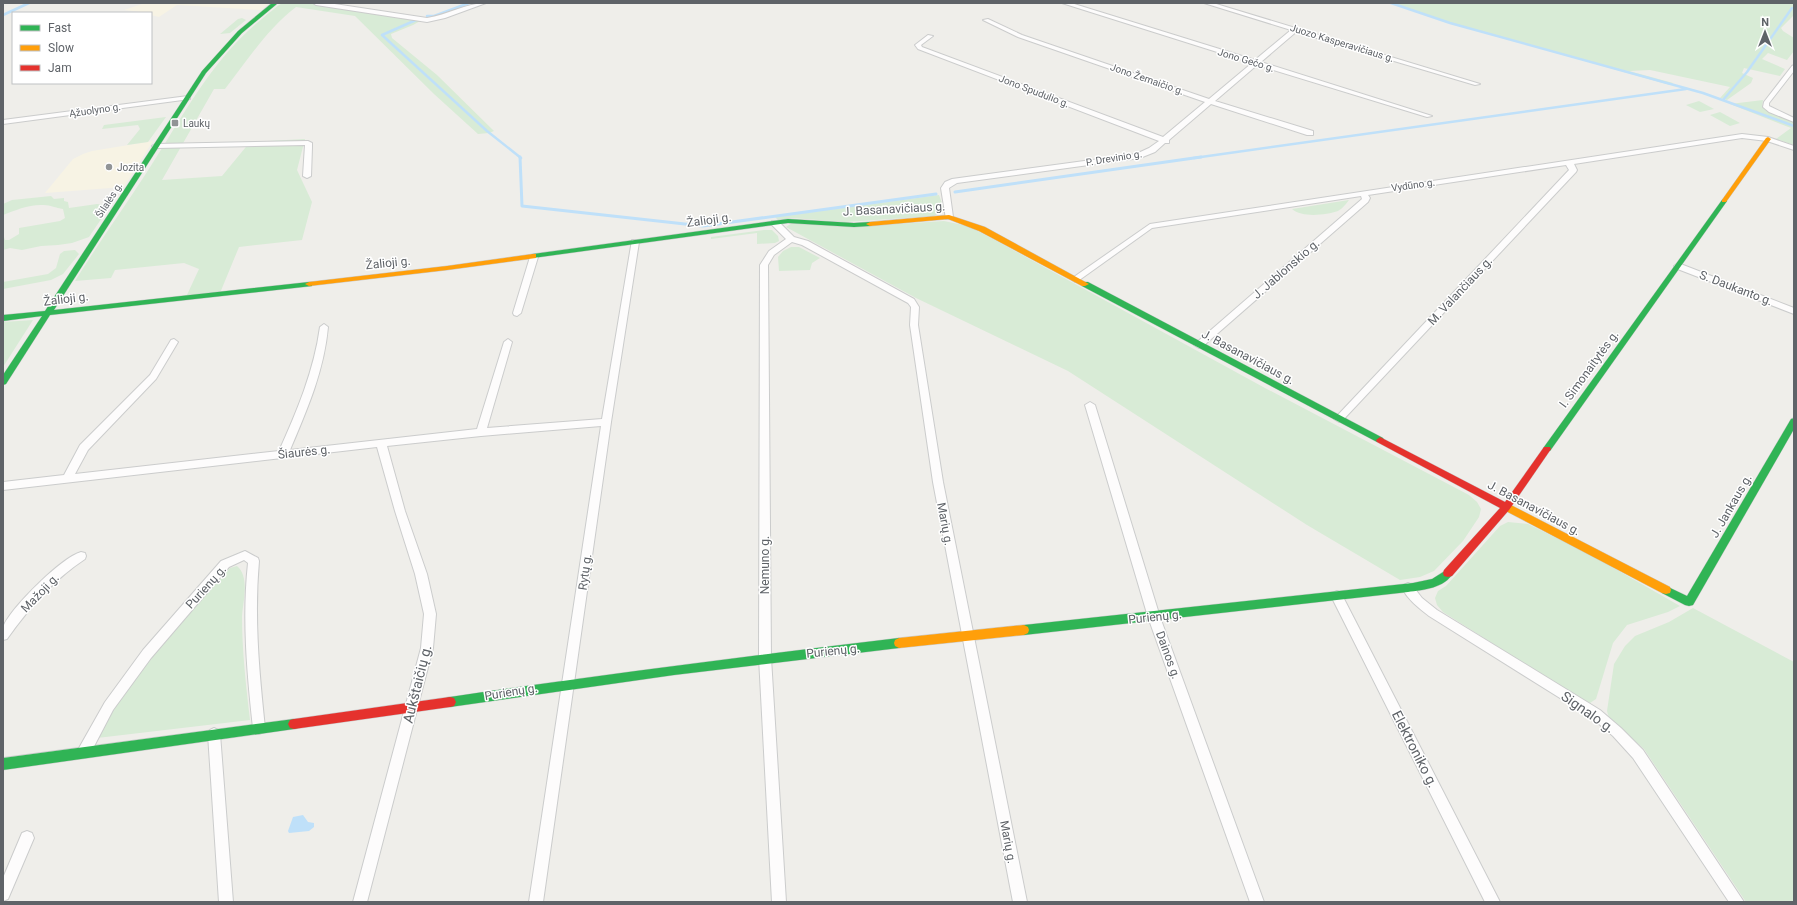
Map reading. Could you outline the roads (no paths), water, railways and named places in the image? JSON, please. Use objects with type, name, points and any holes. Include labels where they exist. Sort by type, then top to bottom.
[{"type":"street","name":"Šilalės g.","points":[[4,378],[49,313],[204,72],[227,45],[275,3]]},
{"type":"street","points":[[316,3],[432,20],[483,3]]},
{"type":"street","name":"Jono Gečo g.","points":[[1065,3],[1256,64],[1429,116]]},
{"type":"street","name":"Juozo Kasperavičiaus g.","points":[[1206,3],[1477,84]]},
{"type":"street","name":"Jono Žemaičio g.","points":[[986,20],[1020,36],[1211,102],[1310,133]]},
{"type":"street","name":"P. Drevinio g.","points":[[949,217],[945,188],[948,184],[955,181],[1137,156],[1152,150],[1166,141],[1296,30]]},
{"type":"street","name":"Jono Spudulio g.","points":[[930,36],[918,45],[920,48],[1166,141]]},
{"type":"street","points":[[1794,67],[1766,103],[1766,107],[1770,111],[1794,120]]},
{"type":"street","name":"Ąžuolyno g.","points":[[3,122],[188,98]]},
{"type":"street","name":"Vydūno g.","points":[[1075,279],[1150,226],[1742,136],[1768,139],[1794,148]]},
{"type":"street","name":"I. Simonaitytės g.","points":[[1408,588],[1426,585],[1444,578],[1506,507],[1768,139]]},
{"type":"street","points":[[156,146],[308,143],[309,148],[305,168],[307,176]]},
{"type":"street","name":"M. Valančiaus g.","points":[[1339,419],[1573,170],[1571,165],[1567,162]]},
{"type":"street","name":"J. Jablonskio g.","points":[[1199,344],[1365,200],[1366,198],[1362,193]]},
{"type":"street","name":"J. Basanavičiaus g.","points":[[775,223],[801,221],[854,225],[949,217],[973,225],[1689,602]]},
{"type":"street","name":"Žalioji g.","points":[[3,318],[447,268],[775,223]]},
{"type":"street","name":"Marių g.","points":[[775,223],[791,240],[805,243],[911,301],[915,307],[914,325],[938,482],[967,637],[1020,902]]},
{"type":"street","name":"Nemuno g.","points":[[779,902],[765,658],[764,265],[767,257],[772,252],[791,240]]},
{"type":"street","name":"Rytų g.","points":[[536,902],[606,422],[635,242]]},
{"type":"street","points":[[517,313],[534,257]]},
{"type":"street","name":"S. Daukanto g.","points":[[1678,266],[1794,311]]},
{"type":"street","points":[[283,454],[304,407],[316,372],[324,326]]},
{"type":"street","points":[[68,478],[84,448],[153,377],[174,342]]},
{"type":"street","points":[[480,432],[508,342]]},
{"type":"street","name":"Dainos g.","points":[[1090,405],[1154,617],[1257,902]]},
{"type":"street","name":"J. Jankaus g.","points":[[1689,602],[1794,421]]},
{"type":"street","name":"Šiaurės g.","points":[[3,486],[480,432],[606,422]]},
{"type":"street","name":"Aukštaičių g.","points":[[360,902],[428,648],[430,614],[420,574],[381,443]]},
{"type":"street","name":"Mažoji g.","points":[[3,635],[29,602],[71,562],[81,556]]},
{"type":"street","name":"Purienų g.","points":[[84,752],[109,706],[147,654],[225,564],[245,556],[254,561],[251,589],[251,648],[259,728]]},
{"type":"street","name":"Purienų g.","points":[[3,764],[411,708],[569,684],[765,658],[1154,617],[1408,588]]},
{"type":"street","name":"Signalo g.","points":[[1408,588],[1418,601],[1433,613],[1596,714],[1618,732],[1638,754],[1737,902]]},
{"type":"street","name":"Elektroniko g.","points":[[1336,596],[1493,902]]},
{"type":"street","points":[[214,734],[226,902]]},
{"type":"street","points":[[3,894],[27,838]]},
{"type":"water","points":[[303,815],[308,822],[314,823],[314,827],[309,831],[289,833],[288,831],[293,817]]},
{"type":"waterway","points":[[3,15],[29,3]]},
{"type":"waterway","points":[[427,16],[434,16],[469,3]]},
{"type":"waterway","points":[[1391,3],[1450,23],[1703,93],[1794,126]]},
{"type":"waterway","points":[[1723,100],[1747,72],[1792,8]]},
{"type":"waterway","points":[[416,20],[382,35],[487,131],[520,157]]},
{"type":"waterway","points":[[1194,158],[1686,89]]},
{"type":"waterway","points":[[520,157],[522,206],[703,226],[936,194]]},
{"type":"waterway","points":[[955,192],[1201,157]]},
{"type":"place","name":"Laukų","points":[[175,123]]},
{"type":"place","name":"Jozita","points":[[109,167]]}]
